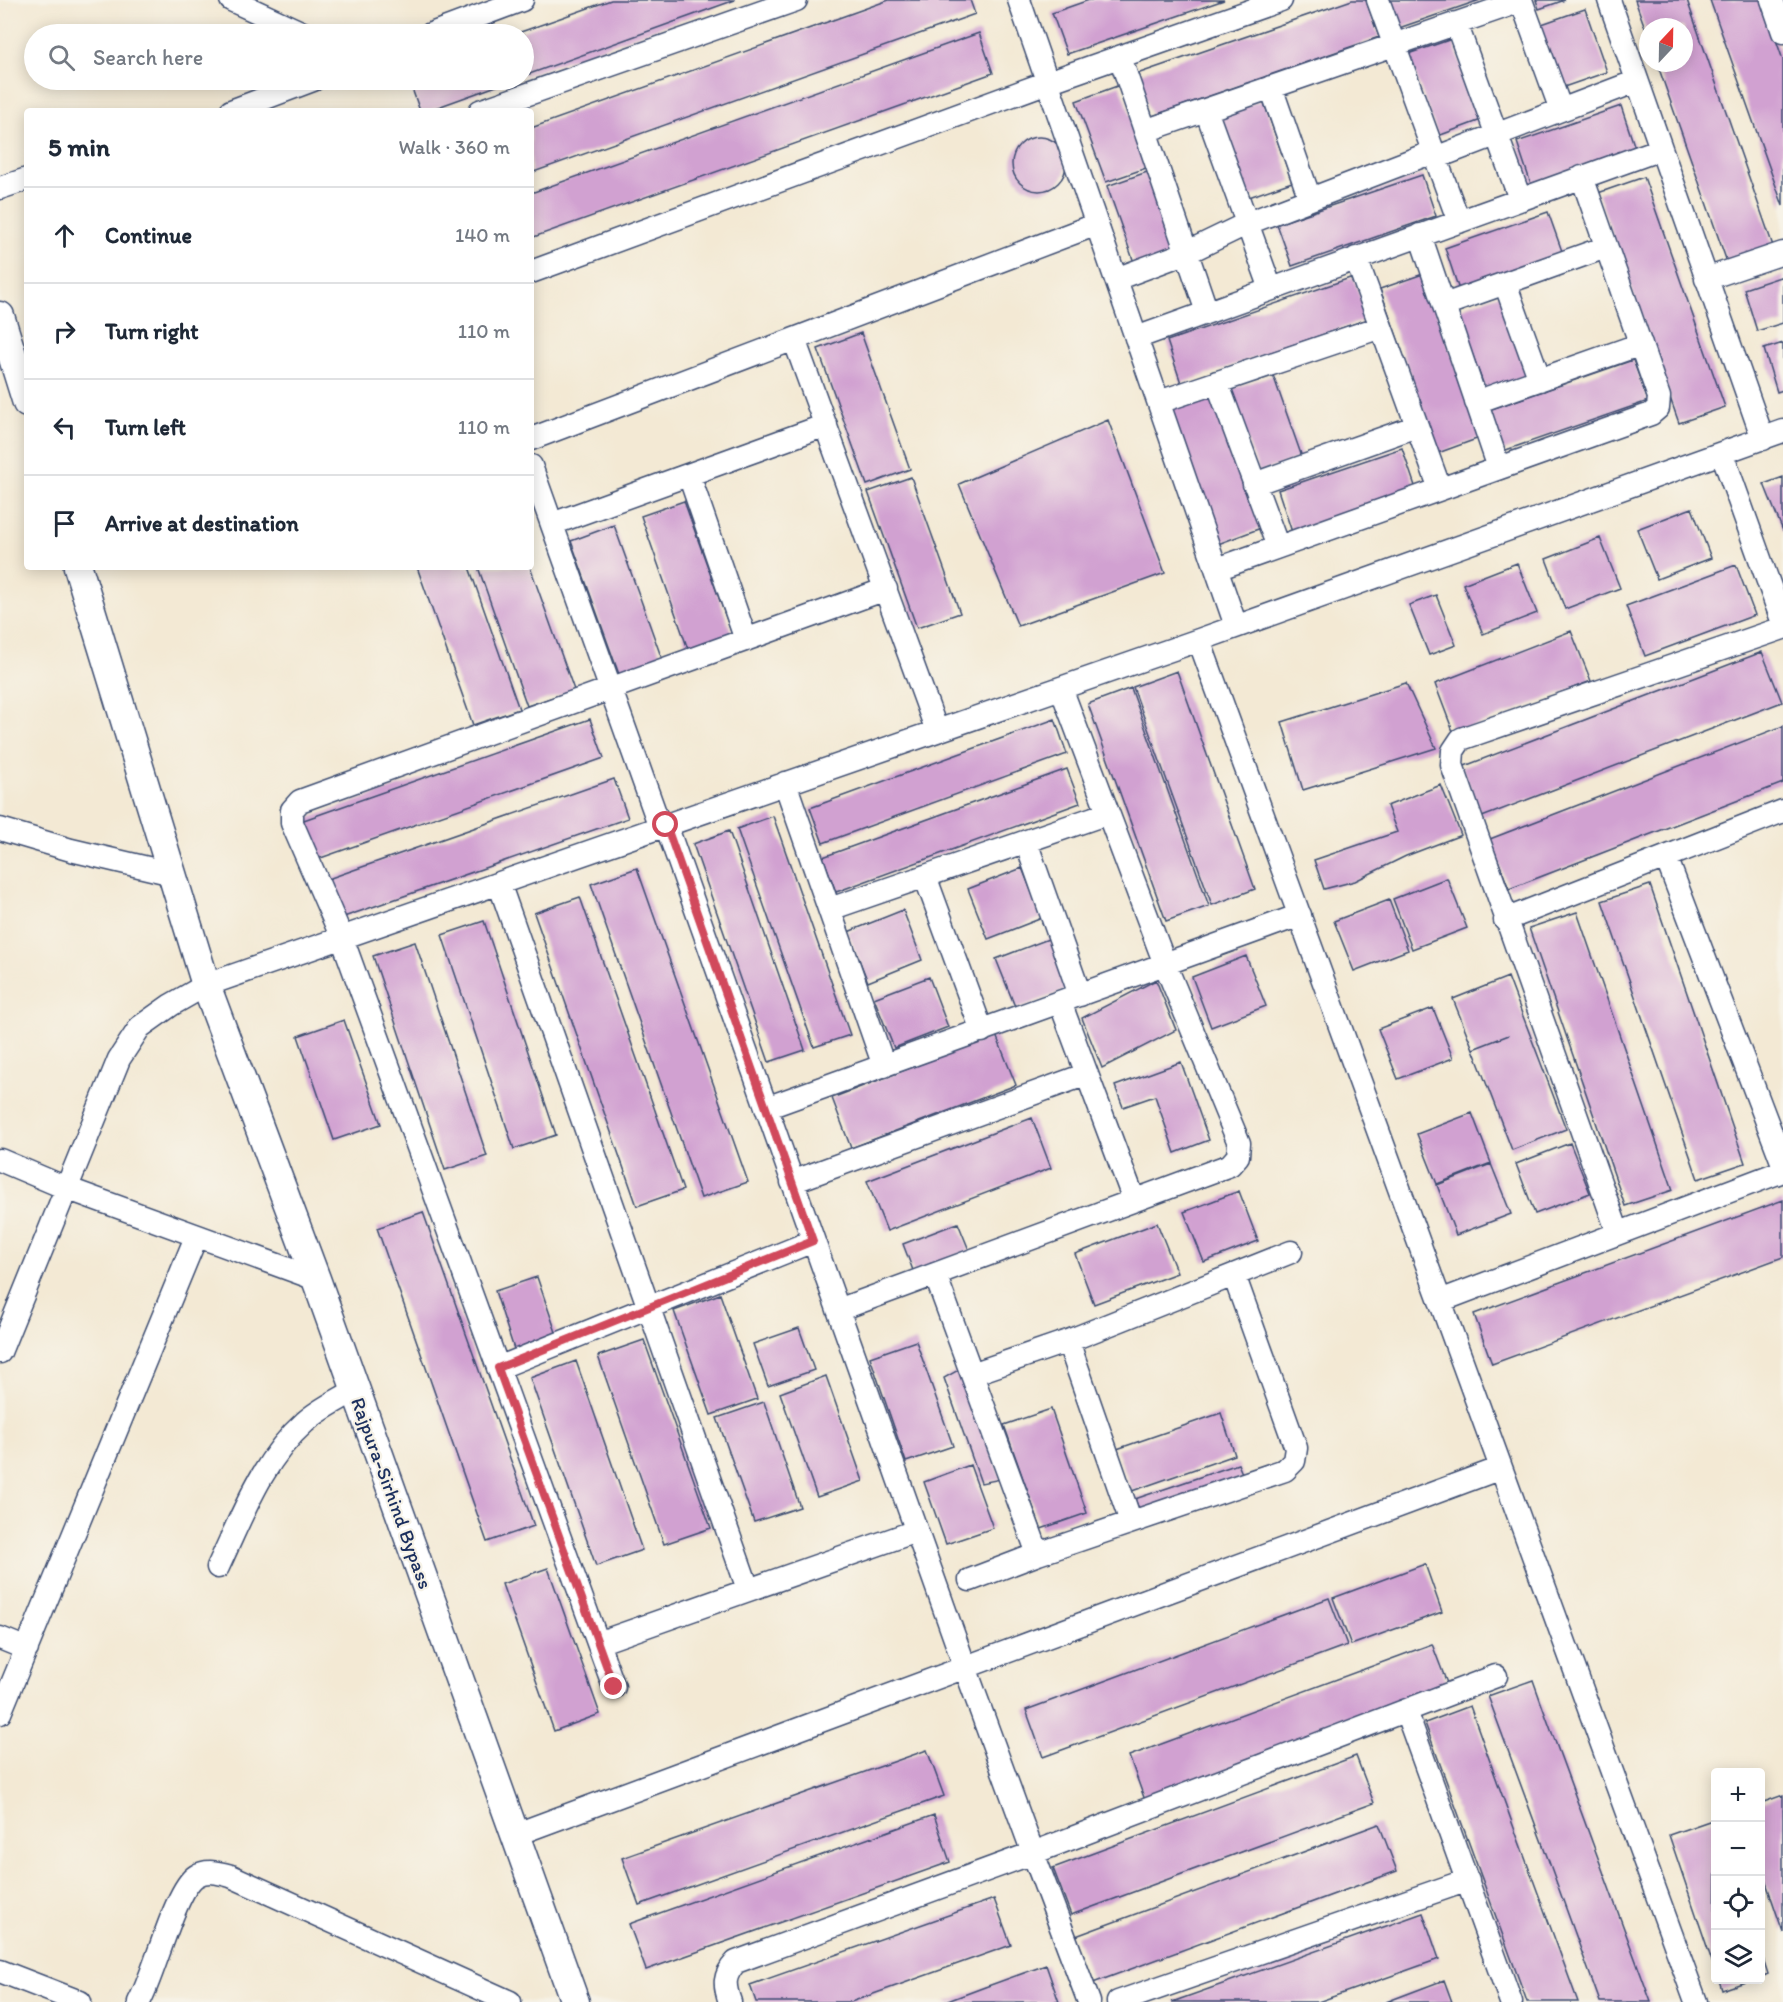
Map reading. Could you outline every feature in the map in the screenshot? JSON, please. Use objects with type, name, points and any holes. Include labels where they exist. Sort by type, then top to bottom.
[{"type":"main road","points":[[1,322],[24,394]]},
{"type":"main road","name":"Rajpura-Sirhind Bypass","points":[[79,570],[207,985],[316,1279],[575,2002]]},
{"type":"street","points":[[231,0],[283,24]]},
{"type":"street","points":[[458,24],[522,0]]},
{"type":"street","points":[[489,108],[796,0]]},
{"type":"street","points":[[1019,0],[1236,626]]},
{"type":"street","points":[[534,271],[1048,82],[1281,0]]},
{"type":"street","points":[[1378,0],[1459,222]]},
{"type":"street","points":[[1145,131],[1521,0],[1561,110]]},
{"type":"street","points":[[0,1349],[119,1059],[140,1027],[171,1005],[207,985],[1199,640],[1773,435],[1706,279],[1608,0]]},
{"type":"street","points":[[1772,0],[1783,32]]},
{"type":"street","points":[[1456,23],[1520,199]]},
{"type":"street","points":[[1120,57],[1207,312]]},
{"type":"street","points":[[1116,279],[1188,252],[1248,223],[1310,199],[1497,134],[1637,81]]},
{"type":"street","points":[[1271,87],[1310,199]]},
{"type":"street","points":[[239,108],[287,90]]},
{"type":"street","points":[[1206,110],[1271,289]]},
{"type":"street","points":[[1136,338],[1661,148]]},
{"type":"street","points":[[1216,569],[1651,414],[1658,408],[1659,397],[1582,177]]},
{"type":"street","points":[[0,188],[24,180]]},
{"type":"street","points":[[534,438],[1097,224]]},
{"type":"street","points":[[1420,236],[1499,468]]},
{"type":"street","points":[[1444,305],[1606,247]]},
{"type":"street","points":[[1706,279],[1783,253]]},
{"type":"street","points":[[1356,258],[1440,489]]},
{"type":"street","points":[[1505,283],[1540,380]]},
{"type":"street","points":[[1159,402],[1381,327]]},
{"type":"street","points":[[794,339],[937,731]]},
{"type":"street","points":[[1476,402],[1641,344]]},
{"type":"street","points":[[1217,382],[1278,547]]},
{"type":"street","points":[[552,524],[826,425]]},
{"type":"street","points":[[1254,484],[1417,426]]},
{"type":"street","points":[[1722,453],[1783,623]]},
{"type":"street","points":[[534,474],[611,690],[766,1108],[964,1667],[1089,2002]]},
{"type":"street","points":[[689,474],[746,640]]},
{"type":"street","points":[[614,1687],[342,938],[292,823],[292,810],[300,801],[886,589]]},
{"type":"street","points":[[1618,1233],[1505,920],[1452,765],[1453,751],[1461,739],[1783,628]]},
{"type":"street","points":[[1199,640],[1696,2002]]},
{"type":"street","points":[[838,1310],[1230,1166],[1238,1156],[1239,1143],[1165,964],[1061,688]]},
{"type":"street","points":[[785,783],[884,1066]]},
{"type":"street","points":[[1505,920],[1783,811]]},
{"type":"street","points":[[830,909],[1108,813]]},
{"type":"street","points":[[0,829],[71,850],[172,874]]},
{"type":"street","points":[[1026,842],[1070,998],[1087,1074],[1134,1200]]},
{"type":"street","points":[[1666,857],[1783,1164]]},
{"type":"street","points":[[925,876],[982,1031]]},
{"type":"street","points":[[500,883],[748,1589]]},
{"type":"street","points":[[766,1108],[1300,915]]},
{"type":"street","points":[[792,1182],[1087,1074]]},
{"type":"street","points":[[0,1160],[66,1188],[196,1237],[316,1279]]},
{"type":"street","points":[[1440,1301],[1783,1171]]},
{"type":"street","points":[[0,1713],[196,1237]]},
{"type":"street","points":[[498,1368],[813,1241]]},
{"type":"street","points":[[972,1374],[1068,1341],[1291,1252]]},
{"type":"street","points":[[935,1274],[1038,1554]]},
{"type":"street","points":[[970,1580],[1038,1554],[1285,1470],[1294,1461],[1296,1448],[1234,1275]]},
{"type":"street","points":[[1068,1341],[1131,1522]]},
{"type":"street","points":[[218,1567],[264,1470],[284,1443],[307,1420],[355,1390]]},
{"type":"street","points":[[514,1835],[1501,1468]]},
{"type":"street","points":[[598,1643],[916,1531]]},
{"type":"street","points":[[0,1638],[27,1649]]},
{"type":"street","points":[[730,2002],[724,1986],[726,1972],[736,1962],[1033,1853],[1496,1676]]},
{"type":"street","points":[[1406,1711],[1511,2002]]},
{"type":"street","points":[[139,2002],[183,1892],[195,1876],[210,1871],[231,1876],[510,2002]]},
{"type":"street","points":[[1118,2002],[1468,1880]]},
{"type":"street","points":[[0,1971],[80,2002]]},
{"type":"building","points":[[611,0],[735,0],[534,72],[534,27]]},
{"type":"building","points":[[889,0],[970,0],[975,14],[534,172],[534,127]]},
{"type":"building","points":[[1089,0],[1224,0],[1067,54],[1052,13]]},
{"type":"building","points":[[1352,0],[1366,0],[1379,37],[1152,116],[1137,74]]},
{"type":"building","points":[[1386,0],[1480,0],[1396,29]]},
{"type":"building","points":[[1536,0],[1565,0],[1539,9]]},
{"type":"building","points":[[1635,0],[1687,0],[1773,246],[1727,262],[1660,72],[1693,72],[1693,18],[1642,18]]},
{"type":"building","points":[[1710,0],[1762,0],[1783,60],[1783,206]]},
{"type":"building","points":[[1585,9],[1607,72],[1561,88],[1539,25]]},
{"type":"building","points":[[979,33],[993,73],[534,237],[534,192]]},
{"type":"building","points":[[1452,39],[1481,120],[1438,136],[1408,54]]},
{"type":"building","points":[[1120,85],[1149,167],[1106,182],[1076,101]]},
{"type":"building","points":[[413,90],[485,90],[435,108],[419,108]]},
{"type":"building","points":[[1263,100],[1292,182],[1249,197],[1219,115]]},
{"type":"building","points":[[1621,106],[1635,148],[1531,184],[1517,142]]},
{"type":"building","points":[[1039,137],[1049,139],[1058,145],[1064,154],[1066,164],[1064,174],[1058,183],[1049,189],[1039,191],[1029,189],[1020,183],[1014,174],[1012,164],[1014,154],[1020,145],[1029,139]]},
{"type":"building","points":[[1150,171],[1180,252],[1136,268],[1107,186]]},
{"type":"building","points":[[1422,175],[1436,216],[1292,266],[1277,224]]},
{"type":"building","points":[[1644,177],[1725,407],[1679,423],[1598,193]]},
{"type":"building","points":[[1548,212],[1563,254],[1459,290],[1445,248]]},
{"type":"building","points":[[1423,274],[1482,437],[1438,453],[1380,289]]},
{"type":"building","points":[[1783,276],[1783,323],[1757,331],[1744,289]]},
{"type":"building","points":[[1353,277],[1368,319],[1181,383],[1167,341]]},
{"type":"building","points":[[1500,294],[1529,376],[1486,391],[1456,310]]},
{"type":"building","points":[[861,333],[910,469],[867,485],[818,349]]},
{"type":"building","points":[[1783,343],[1783,390],[1777,392],[1764,349]]},
{"type":"building","points":[[1633,360],[1648,401],[1503,451],[1489,410]]},
{"type":"building","points":[[1273,375],[1302,457],[1259,472],[1229,390]]},
{"type":"building","points":[[1212,392],[1261,528],[1218,544],[1169,408]]},
{"type":"building","points":[[1108,420],[1165,573],[1018,626],[959,484]]},
{"type":"building","points":[[1402,448],[1416,489],[1292,532],[1278,490]]},
{"type":"building","points":[[911,477],[960,613],[917,628],[868,492]]},
{"type":"building","points":[[1783,477],[1783,531],[1764,484]]},
{"type":"building","points":[[684,501],[733,637],[689,652],[641,516]]},
{"type":"building","points":[[1692,508],[1711,558],[1657,579],[1637,529]]},
{"type":"building","points":[[614,525],[663,662],[620,677],[571,541]]},
{"type":"building","points":[[1600,538],[1620,588],[1565,609],[1546,559]]},
{"type":"building","points":[[1517,563],[1537,613],[1483,634],[1463,584]]},
{"type":"building","points":[[1736,565],[1755,615],[1645,656],[1626,606]]},
{"type":"building","points":[[418,570],[470,570],[519,709],[473,725]]},
{"type":"building","points":[[479,570],[531,570],[574,690],[527,706]]},
{"type":"building","points":[[1436,595],[1456,645],[1429,655],[1409,605]]},
{"type":"building","points":[[1571,631],[1591,681],[1454,734],[1435,684]]},
{"type":"building","points":[[1762,652],[1782,702],[1482,817],[1462,767]]},
{"type":"building","points":[[1177,671],[1255,889],[1212,905],[1133,687]]},
{"type":"building","points":[[1406,683],[1436,748],[1303,790],[1282,722]]},
{"type":"building","points":[[1131,688],[1209,906],[1166,921],[1088,704]]},
{"type":"building","points":[[590,719],[604,758],[315,860],[301,821]]},
{"type":"building","points":[[1055,719],[1067,754],[823,843],[810,808]]},
{"type":"building","points":[[1783,726],[1783,783],[1509,889],[1490,839]]},
{"type":"building","points":[[1067,769],[1080,803],[836,892],[823,857]]},
{"type":"building","points":[[614,779],[628,818],[338,919],[325,880]]},
{"type":"building","points":[[1441,785],[1461,835],[1406,856],[1355,881],[1324,889],[1314,860],[1397,832],[1387,806]]},
{"type":"building","points":[[773,816],[850,1035],[814,1047],[737,829]]},
{"type":"building","points":[[729,831],[805,1050],[769,1062],[693,844]]},
{"type":"building","points":[[637,868],[748,1182],[701,1198],[591,884]]},
{"type":"building","points":[[1022,868],[1042,918],[988,939],[968,889]]},
{"type":"building","points":[[1447,878],[1467,928],[1412,949],[1393,899]]},
{"type":"building","points":[[1650,885],[1745,1163],[1698,1179],[1602,901]]},
{"type":"building","points":[[580,897],[683,1190],[637,1206],[534,913]]},
{"type":"building","points":[[1389,900],[1408,950],[1354,971],[1334,921]]},
{"type":"building","points":[[903,910],[922,960],[868,982],[848,932]]},
{"type":"building","points":[[1577,912],[1673,1190],[1625,1206],[1529,928]]},
{"type":"building","points":[[484,921],[556,1135],[514,1149],[442,935]]},
{"type":"building","points":[[1051,938],[1071,988],[1016,1009],[996,959]]},
{"type":"building","points":[[415,942],[487,1156],[445,1170],[373,956]]},
{"type":"building","points":[[1246,956],[1266,1006],[1211,1027],[1192,977]]},
{"type":"building","points":[[929,977],[948,1027],[894,1048],[874,998]]},
{"type":"building","points":[[1508,977],[1566,1129],[1512,1150],[1453,999]]},
{"type":"building","points":[[1156,980],[1176,1030],[1102,1068],[1082,1018]]},
{"type":"building","points":[[1433,1008],[1453,1058],[1398,1079],[1378,1029]]},
{"type":"building","points":[[344,1020],[381,1124],[334,1140],[298,1036]]},
{"type":"building","points":[[996,1035],[1016,1085],[851,1148],[832,1098]]},
{"type":"building","points":[[1181,1062],[1209,1140],[1175,1153],[1155,1096],[1123,1107],[1115,1086]]},
{"type":"building","points":[[1472,1113],[1491,1163],[1437,1184],[1417,1134]]},
{"type":"building","points":[[1032,1118],[1051,1168],[887,1231],[867,1181]]},
{"type":"building","points":[[1570,1143],[1590,1193],[1535,1214],[1516,1164]]},
{"type":"building","points":[[1491,1164],[1511,1214],[1456,1235],[1437,1185]]},
{"type":"building","points":[[1239,1191],[1258,1241],[1204,1262],[1184,1212]]},
{"type":"building","points":[[1783,1200],[1783,1257],[1492,1364],[1474,1314]]},
{"type":"building","points":[[423,1212],[534,1526],[487,1542],[377,1228]]},
{"type":"building","points":[[958,1223],[969,1250],[914,1273],[903,1244]]},
{"type":"building","points":[[1157,1223],[1177,1273],[1094,1304],[1075,1254]]},
{"type":"building","points":[[537,1277],[558,1338],[515,1352],[495,1291]]},
{"type":"building","points":[[720,1294],[757,1399],[711,1415],[674,1311]]},
{"type":"building","points":[[799,1328],[814,1370],[768,1386],[753,1344]]},
{"type":"building","points":[[644,1340],[711,1528],[664,1544],[598,1356]]},
{"type":"building","points":[[916,1341],[953,1446],[906,1462],[870,1357]]},
{"type":"building","points":[[576,1361],[642,1550],[596,1566],[530,1378]]},
{"type":"building","points":[[960,1369],[1001,1479],[981,1483],[944,1378]]},
{"type":"building","points":[[826,1376],[863,1481],[817,1497],[780,1393]]},
{"type":"building","points":[[764,1402],[800,1507],[754,1522],[717,1418]]},
{"type":"building","points":[[1051,1409],[1087,1513],[1041,1529],[1004,1425]]},
{"type":"building","points":[[1221,1413],[1235,1455],[1132,1491],[1117,1449]]},
{"type":"building","points":[[1238,1464],[1244,1478],[1141,1514],[1135,1499]]},
{"type":"building","points":[[970,1465],[993,1528],[946,1544],[924,1482]]},
{"type":"building","points":[[1425,1564],[1442,1612],[1351,1645],[1333,1598]]},
{"type":"building","points":[[548,1568],[600,1714],[554,1731],[502,1584]]},
{"type":"building","points":[[1329,1598],[1347,1645],[1043,1757],[1026,1710]]},
{"type":"building","points":[[1432,1644],[1450,1691],[1146,1803],[1129,1756]]},
{"type":"building","points":[[1533,1680],[1651,2002],[1600,2002],[1488,1696]]},
{"type":"building","points":[[1470,1706],[1578,2002],[1527,2002],[1425,1723]]},
{"type":"building","points":[[927,1750],[944,1796],[639,1905],[622,1858]]},
{"type":"building","points":[[1356,1756],[1374,1803],[1071,1915],[1053,1868]]},
{"type":"building","points":[[1783,1795],[1783,1932],[1765,1880],[1765,1802]]},
{"type":"building","points":[[934,1815],[950,1862],[646,1970],[629,1924]]},
{"type":"building","points":[[1711,1820],[1711,1958],[1669,1835]]},
{"type":"building","points":[[1379,1824],[1397,1871],[1093,1983],[1076,1936]]},
{"type":"building","points":[[994,1899],[1011,1945],[851,2002],[756,2002],[750,1985]]},
{"type":"building","points":[[1423,1913],[1439,1959],[1318,2002],[1172,2002]]},
{"type":"building","points":[[1046,1965],[1059,2002],[945,2002],[985,1987]]},
{"type":"building","points":[[1444,1980],[1452,2002],[1386,2002]]},
{"type":"building","points":[[1720,1984],[1739,1984],[1722,1990]]},
{"type":"route","points":[[614,1687],[498,1368],[813,1241],[666,825]]}]
